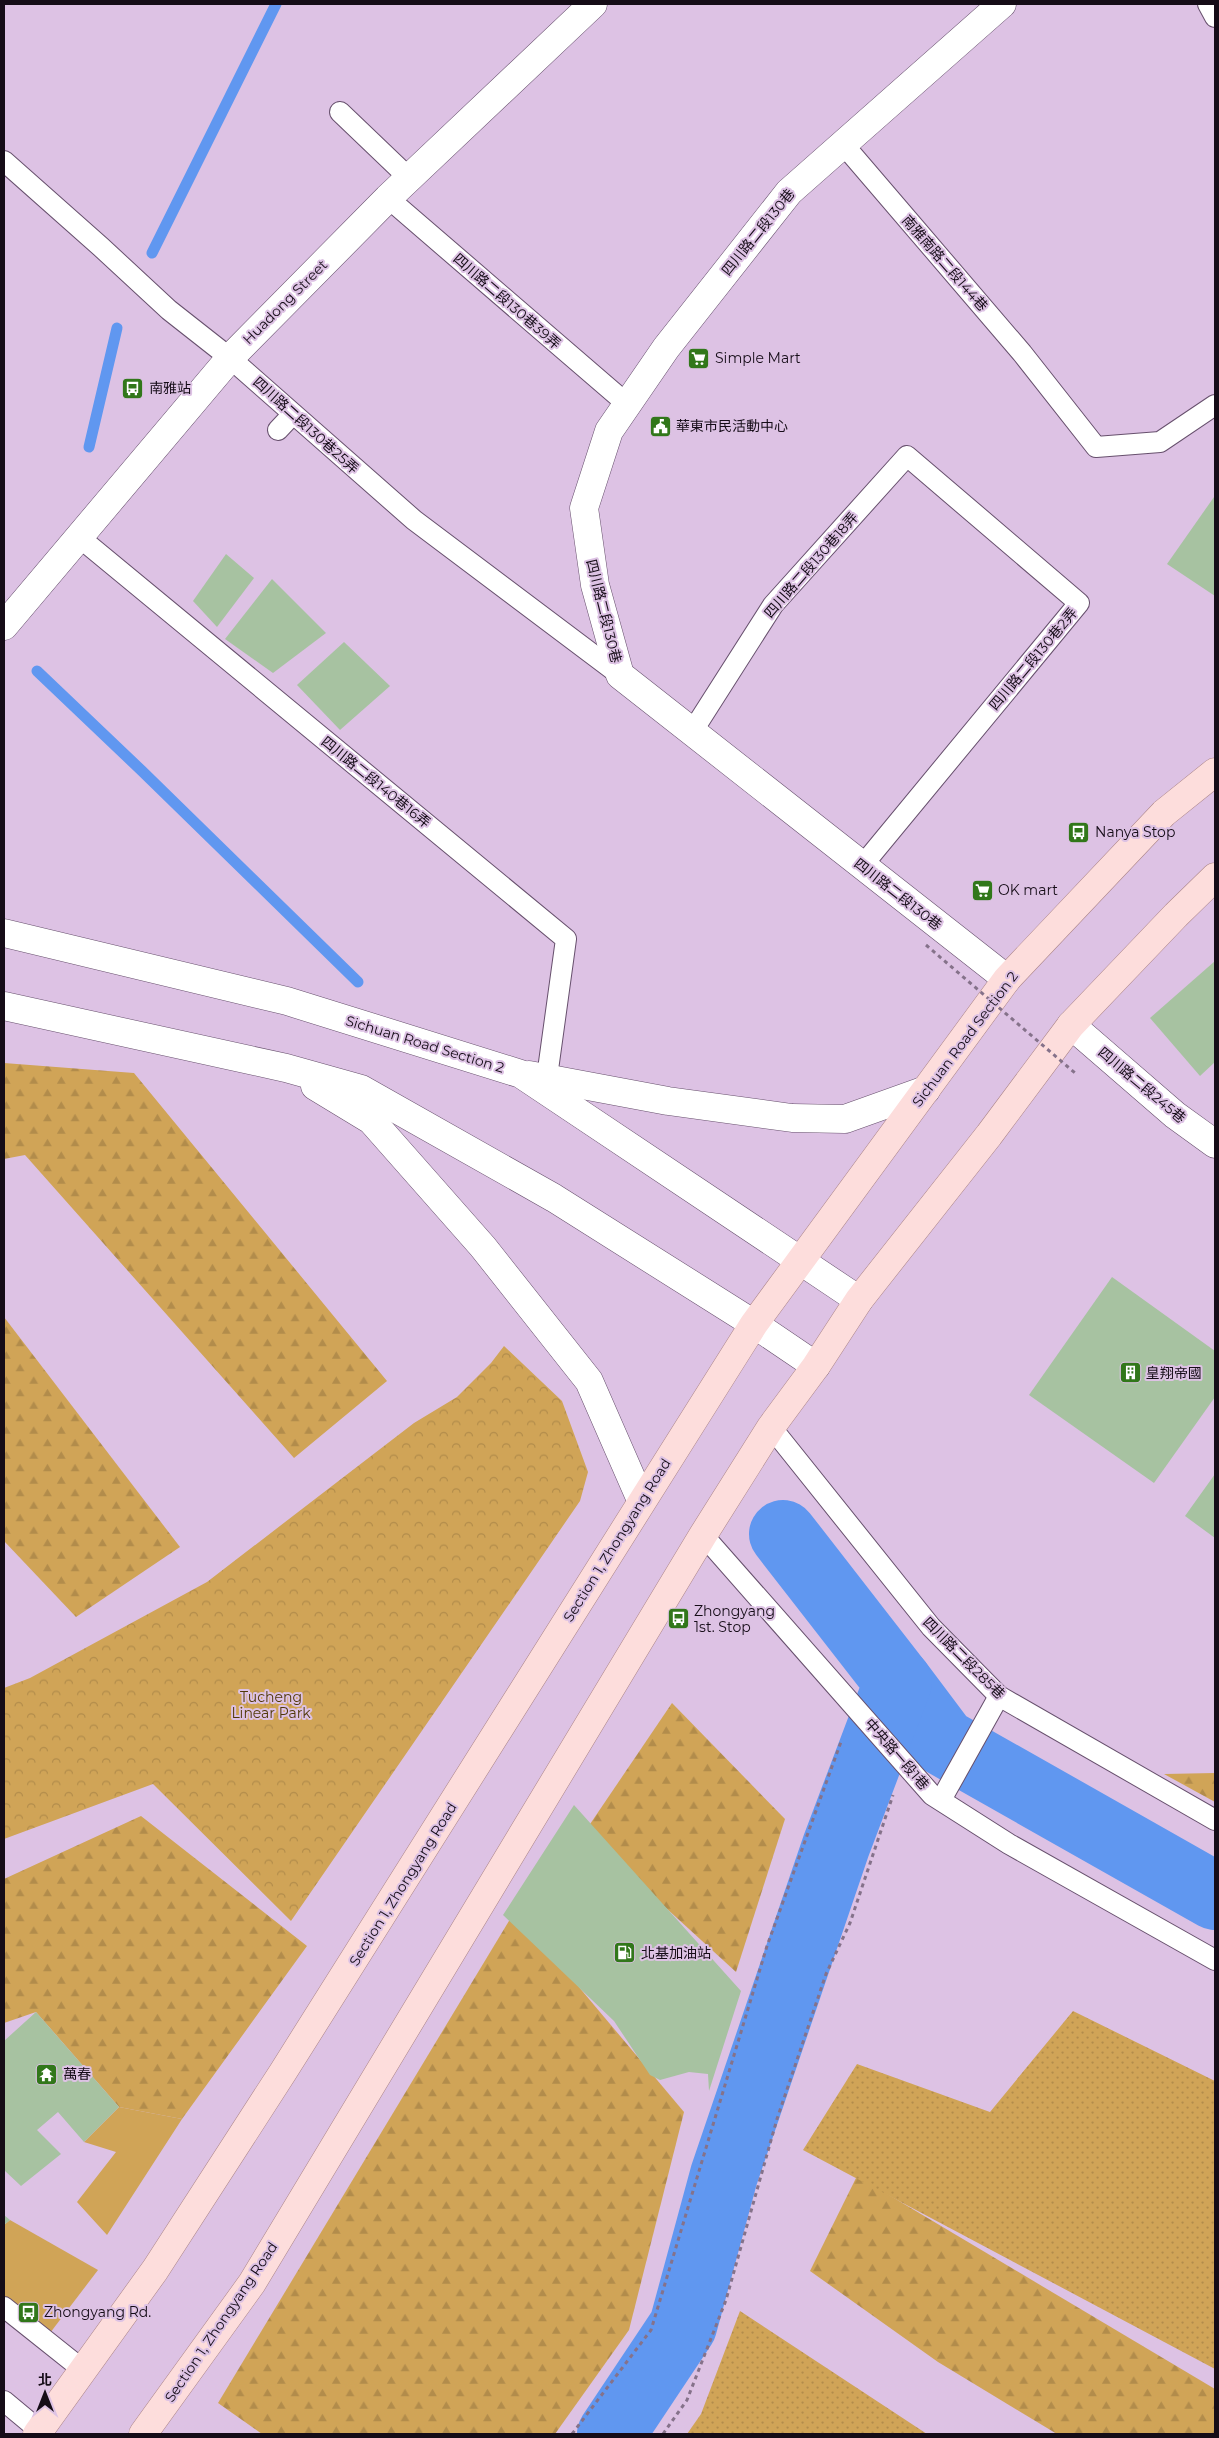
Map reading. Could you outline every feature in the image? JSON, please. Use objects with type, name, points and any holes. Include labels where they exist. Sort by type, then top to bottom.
[{"type":"main road","name":"Huadong Street","points":[[4,626],[230,358],[388,198],[593,4]]},
{"type":"main road","points":[[842,144],[1002,4]]},
{"type":"main road","name":"四川路二段130巷","points":[[842,144],[789,192],[666,348],[609,431],[584,508],[595,585],[620,675],[1008,979]]},
{"type":"main road","name":"Sichuan Road Section 2","points":[[754,1324],[799,1260],[1008,979],[1164,813],[1215,772]]},
{"type":"main road","points":[[4,1006],[286,1068],[361,1089],[554,1198],[754,1324],[816,1366],[859,1300],[989,1134],[1071,1025],[1215,877]]},
{"type":"main road","name":"Sichuan Road Section 2","points":[[4,934],[288,1001],[534,1076],[859,1300]]},
{"type":"main road","name":"四川路二段245巷","points":[[1071,1025],[1175,1114],[1215,1144]]},
{"type":"main road","points":[[286,1068],[371,1120],[483,1248],[589,1381],[641,1500]]},
{"type":"main road","points":[[534,1076],[668,1101],[792,1118],[845,1119],[926,1090]]},
{"type":"main road","name":"Section 1, Zhongyang Road","points":[[38,2433],[155,2270],[288,2064],[478,1764],[641,1500],[754,1324]]},
{"type":"main road","name":"Section 1, Zhongyang Road","points":[[143,2434],[252,2283],[703,1535],[772,1427],[816,1366]]},
{"type":"lane","points":[[1208,4],[1215,17]]},
{"type":"lane","points":[[340,112],[409,178]]},
{"type":"lane","name":"南雅南路二段144巷","points":[[842,144],[1022,353],[1096,447],[1160,442],[1215,405]]},
{"type":"lane","name":"四川路二段130巷25弄","points":[[4,161],[102,246],[169,310],[230,358],[414,520],[620,675]]},
{"type":"lane","name":"四川路二段130巷39弄","points":[[388,198],[627,404]]},
{"type":"lane","points":[[278,430],[293,414]]},
{"type":"lane","name":"四川路二段130巷18弄","points":[[692,732],[773,605],[907,456]]},
{"type":"lane","name":"四川路二段130巷2弄","points":[[862,866],[1079,604],[907,456]]},
{"type":"lane","name":"四川路二段140巷16弄","points":[[79,537],[566,939],[534,1076]]},
{"type":"lane","name":"四川路二段285巷","points":[[772,1427],[931,1628],[998,1699],[1215,1820]]},
{"type":"lane","name":"中央路一段1巷","points":[[703,1535],[932,1795],[943,1798],[1009,1844],[1215,1960]]},
{"type":"lane","points":[[943,1798],[998,1699]]},
{"type":"lane","points":[[4,2307],[83,2370]]},
{"type":"lane","points":[[4,2401],[38,2433]]},
{"type":"path","points":[[926,945],[1075,1073]]},
{"type":"path","points":[[572,2434],[651,2330],[768,1946],[857,1709]]},
{"type":"path","points":[[663,2434],[687,2400],[726,2300],[777,2119],[826,1974],[850,1923],[901,1759]]},
{"type":"green space","points":[[4,1063],[134,1073],[387,1381],[294,1458],[25,1155],[4,1159]]},
{"type":"green space","points":[[4,1317],[180,1547],[76,1617],[4,1541]]},
{"type":"green space","name":"Tucheng Linear Park","points":[[504,1346],[562,1401],[588,1472],[580,1501],[291,1921],[153,1784],[4,1839],[4,1688],[30,1678],[207,1582],[414,1423],[457,1397],[491,1363]]},
{"type":"green space","points":[[672,1703],[785,1819],[736,1972],[584,1833]]},
{"type":"green space","points":[[1215,1773],[1215,1802],[1164,1774]]},
{"type":"green space","points":[[141,1816],[307,1946],[182,2119],[119,2107],[36,2012],[4,2023],[4,1879]]},
{"type":"green space","points":[[515,1911],[684,2112],[629,2330],[555,2434],[262,2434],[218,2403]]},
{"type":"green space","points":[[1073,2011],[1215,2081],[1215,2369],[803,2150],[857,2064],[990,2112]]},
{"type":"green space","points":[[119,2107],[182,2119],[107,2235],[77,2202],[116,2152],[84,2142]]},
{"type":"green space","points":[[857,2176],[1215,2389],[1215,2434],[1057,2434],[938,2362],[810,2271]]},
{"type":"green space","points":[[10,2220],[98,2270],[50,2333],[4,2299],[4,2225]]},
{"type":"green space","points":[[740,2311],[927,2434],[687,2434],[701,2414]]},
{"type":"building","points":[[1215,498],[1215,596],[1167,564]]},
{"type":"building","points":[[226,554],[254,578],[217,627],[193,601]]},
{"type":"building","points":[[272,579],[326,633],[273,673],[225,639]]},
{"type":"building","points":[[344,642],[390,686],[340,730],[297,685]]},
{"type":"building","points":[[1215,961],[1215,1062],[1200,1076],[1150,1018]]},
{"type":"building","name":"皇翔帝國","points":[[1112,1277],[1215,1351],[1215,1397],[1154,1483],[1029,1395]]},
{"type":"building","points":[[1215,1474],[1215,1538],[1185,1516]]},
{"type":"building","name":"北基加油站","points":[[574,1805],[741,1991],[709,2091],[708,2074],[689,2072],[660,2080],[650,2075],[614,2021],[503,1915]]},
{"type":"building","name":"萬春","points":[[36,2012],[119,2107],[84,2142],[58,2112],[37,2130],[61,2154],[21,2186],[4,2170],[4,2041]]},
{"type":"building","points":[[4,2215],[10,2220],[4,2225]]},
{"type":"waterway","points":[[152,253],[276,4]]},
{"type":"waterway","points":[[89,447],[117,328]]},
{"type":"waterway","points":[[37,671],[358,982]]},
{"type":"waterway","points":[[611,2434],[683,2326],[724,2175],[836,1846],[898,1682],[783,1534]]},
{"type":"waterway","points":[[898,1682],[943,1742],[1215,1896]]},
{"type":"place","name":"Simple Mart","points":[[699,358]]},
{"type":"place","name":"南雅站","points":[[133,388]]},
{"type":"place","name":"華東市民活動中心","points":[[660,426]]},
{"type":"place","name":"Nanya Stop","points":[[1079,832]]},
{"type":"place","name":"OK mart","points":[[982,890]]},
{"type":"place","name":"皇翔帝國","points":[[1130,1373]]},
{"type":"place","name":"Zhongyang 1st. Stop","points":[[678,1619]]},
{"type":"place","name":"北基加油站","points":[[625,1953]]},
{"type":"place","name":"萬春","points":[[47,2074]]},
{"type":"place","name":"Zhongyang Rd.","points":[[28,2312]]}]
